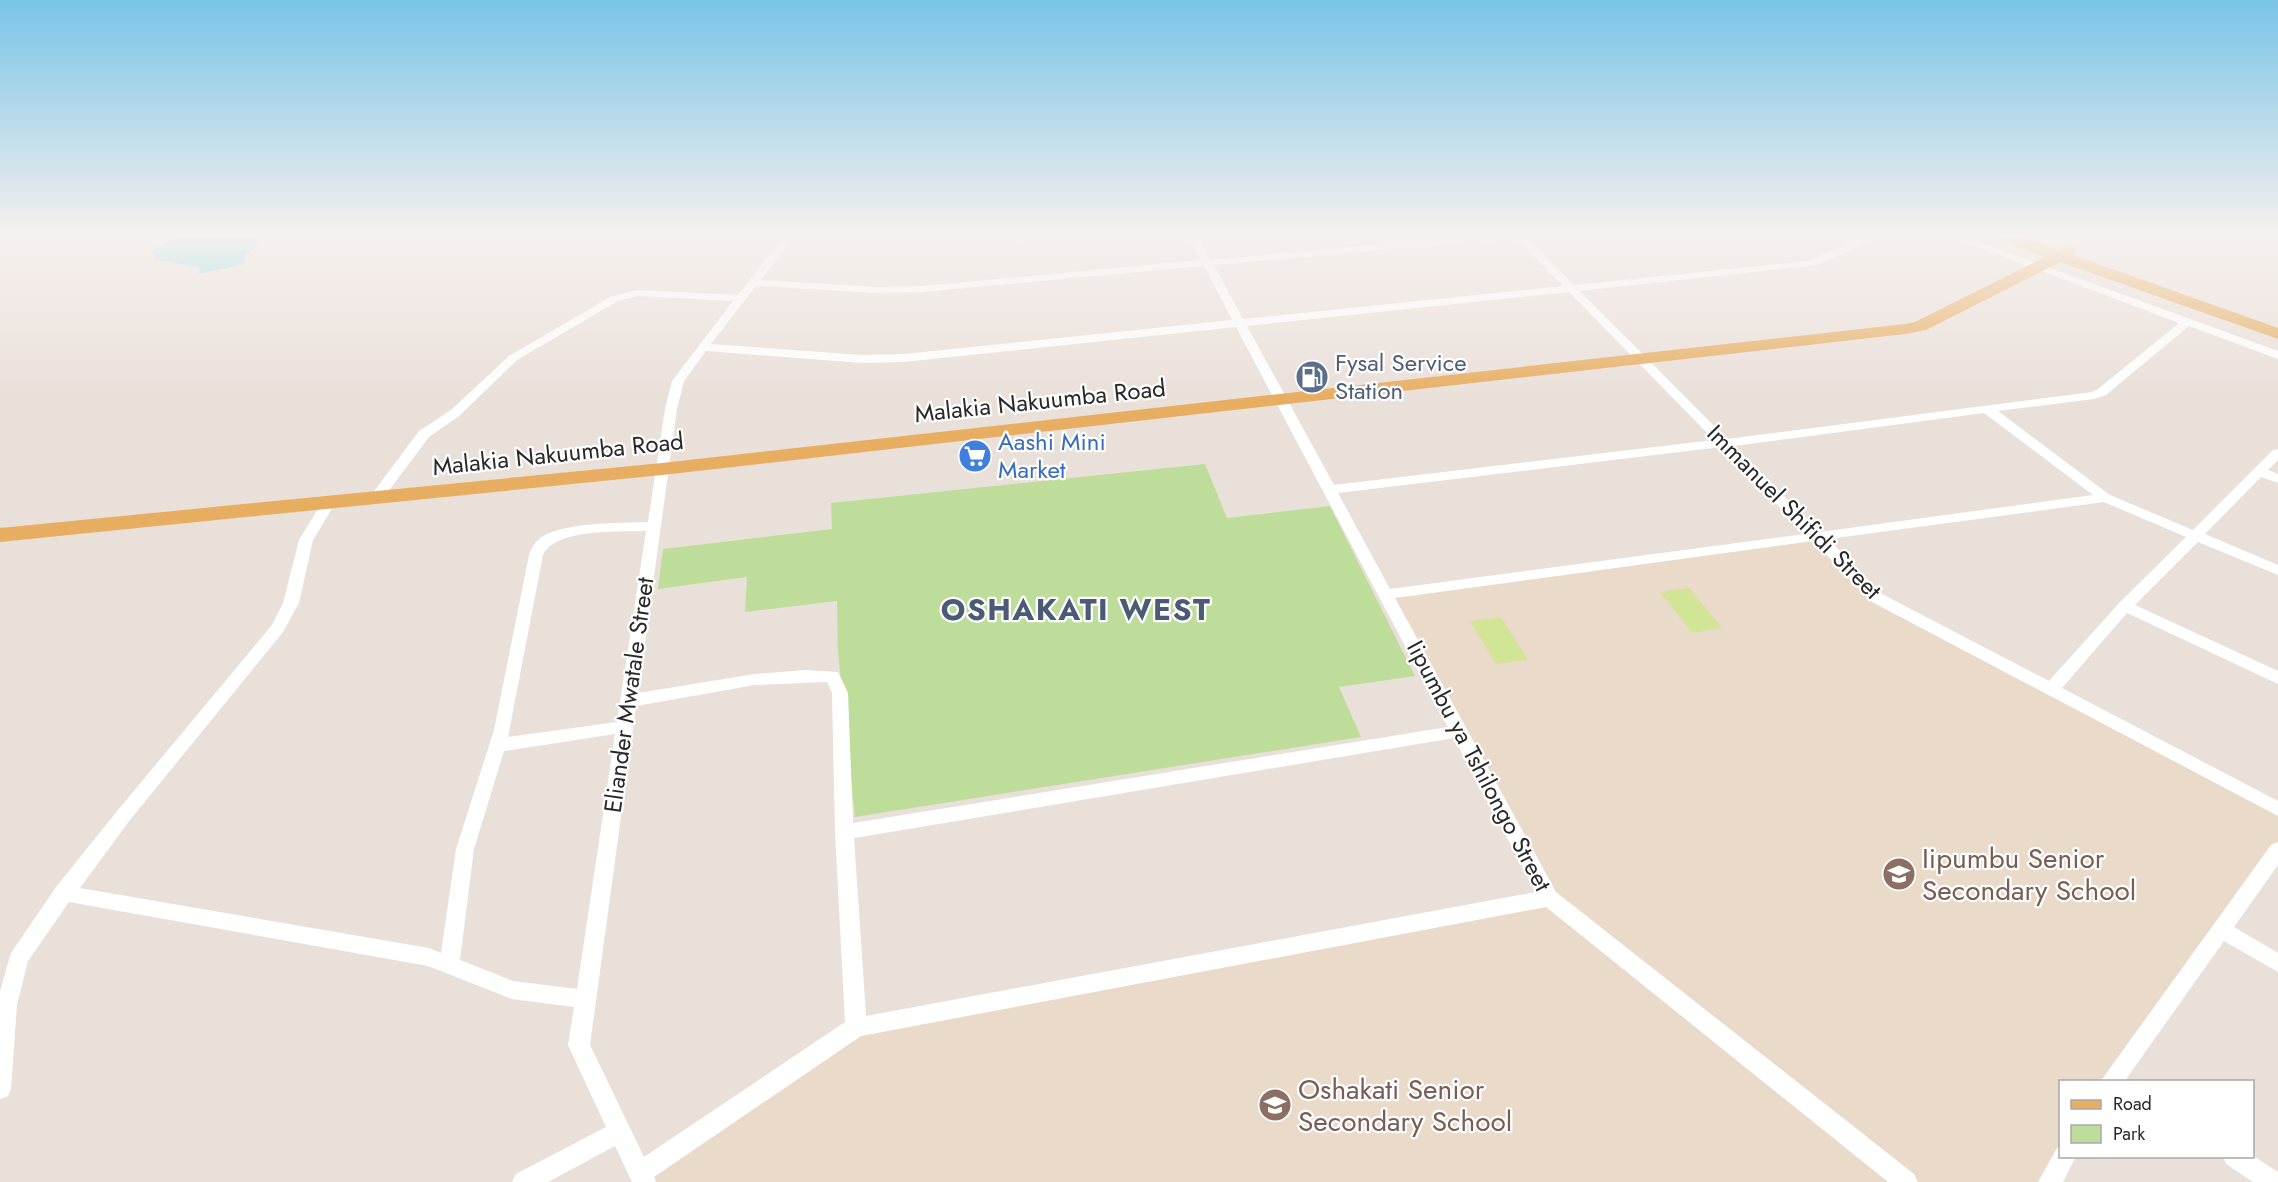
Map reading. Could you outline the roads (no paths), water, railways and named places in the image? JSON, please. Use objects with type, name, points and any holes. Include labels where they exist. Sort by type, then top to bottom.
[{"type":"main road","name":"Malakia Nakuumba Road","points":[[0,535],[662,469],[1913,328],[1996,288]]},
{"type":"main road","points":[[2155,288],[2278,334]]},
{"type":"main road","points":[[2167,288],[2278,325]]},
{"type":"street","name":"Eliander Mwatale Street","points":[[642,1178],[579,1045],[584,999],[671,409],[678,381],[750,288]]},
{"type":"street","points":[[849,288],[901,291],[932,288]]},
{"type":"street","name":"Iipumbu ya Tshilongo Street","points":[[1220,288],[1550,898],[1906,1182]]},
{"type":"street","points":[[703,347],[880,360],[1591,288]]},
{"type":"street","points":[[2097,288],[2278,355]]},
{"type":"street","name":"Immanuel Shifidi Street","points":[[1574,290],[1876,597],[2278,810]]},
{"type":"street","points":[[376,498],[424,434],[455,413],[513,358],[614,298],[638,293],[742,298]]},
{"type":"street","points":[[1330,490],[1988,410],[2102,392],[2187,322]]},
{"type":"street","points":[[1988,410],[2105,498],[2278,570]]},
{"type":"street","points":[[2051,690],[2125,606],[2278,453]]},
{"type":"street","points":[[2260,472],[2278,479]]},
{"type":"street","points":[[1386,594],[2105,498]]},
{"type":"street","points":[[0,1089],[7,1005],[18,959],[63,893],[124,814],[278,628],[291,603],[306,540],[329,502]]},
{"type":"street","points":[[450,964],[465,849],[498,745],[536,555],[540,545],[556,536],[576,532],[653,526]]},
{"type":"street","points":[[2125,606],[2278,678]]},
{"type":"street","points":[[628,701],[761,679],[803,675],[832,676],[840,693],[844,832],[856,1027]]},
{"type":"street","points":[[498,745],[624,727]]},
{"type":"street","points":[[844,832],[1460,731]]},
{"type":"street","points":[[2115,1080],[2278,850]]},
{"type":"street","points":[[63,893],[429,957],[512,990],[584,999]]},
{"type":"street","points":[[642,1178],[856,1027],[1550,898]]},
{"type":"street","points":[[2221,929],[2278,963]]},
{"type":"street","points":[[524,1182],[619,1132]]},
{"type":"street","points":[[2050,1182],[2065,1158]]},
{"type":"street","points":[[2237,1158],[2273,1182]]},
{"type":"place","name":"Fysal Service Station","points":[[1312,377]]},
{"type":"place","name":"Aashi Mini Market","points":[[975,456]]},
{"type":"place","name":"Iipumbu Senior Secondary School","points":[[1899,874]]},
{"type":"place","name":"Oshakati Senior Secondary School","points":[[1275,1105]]},
{"type":"district","name":"OSHAKATI WEST","points":[[1076,610]]}]
